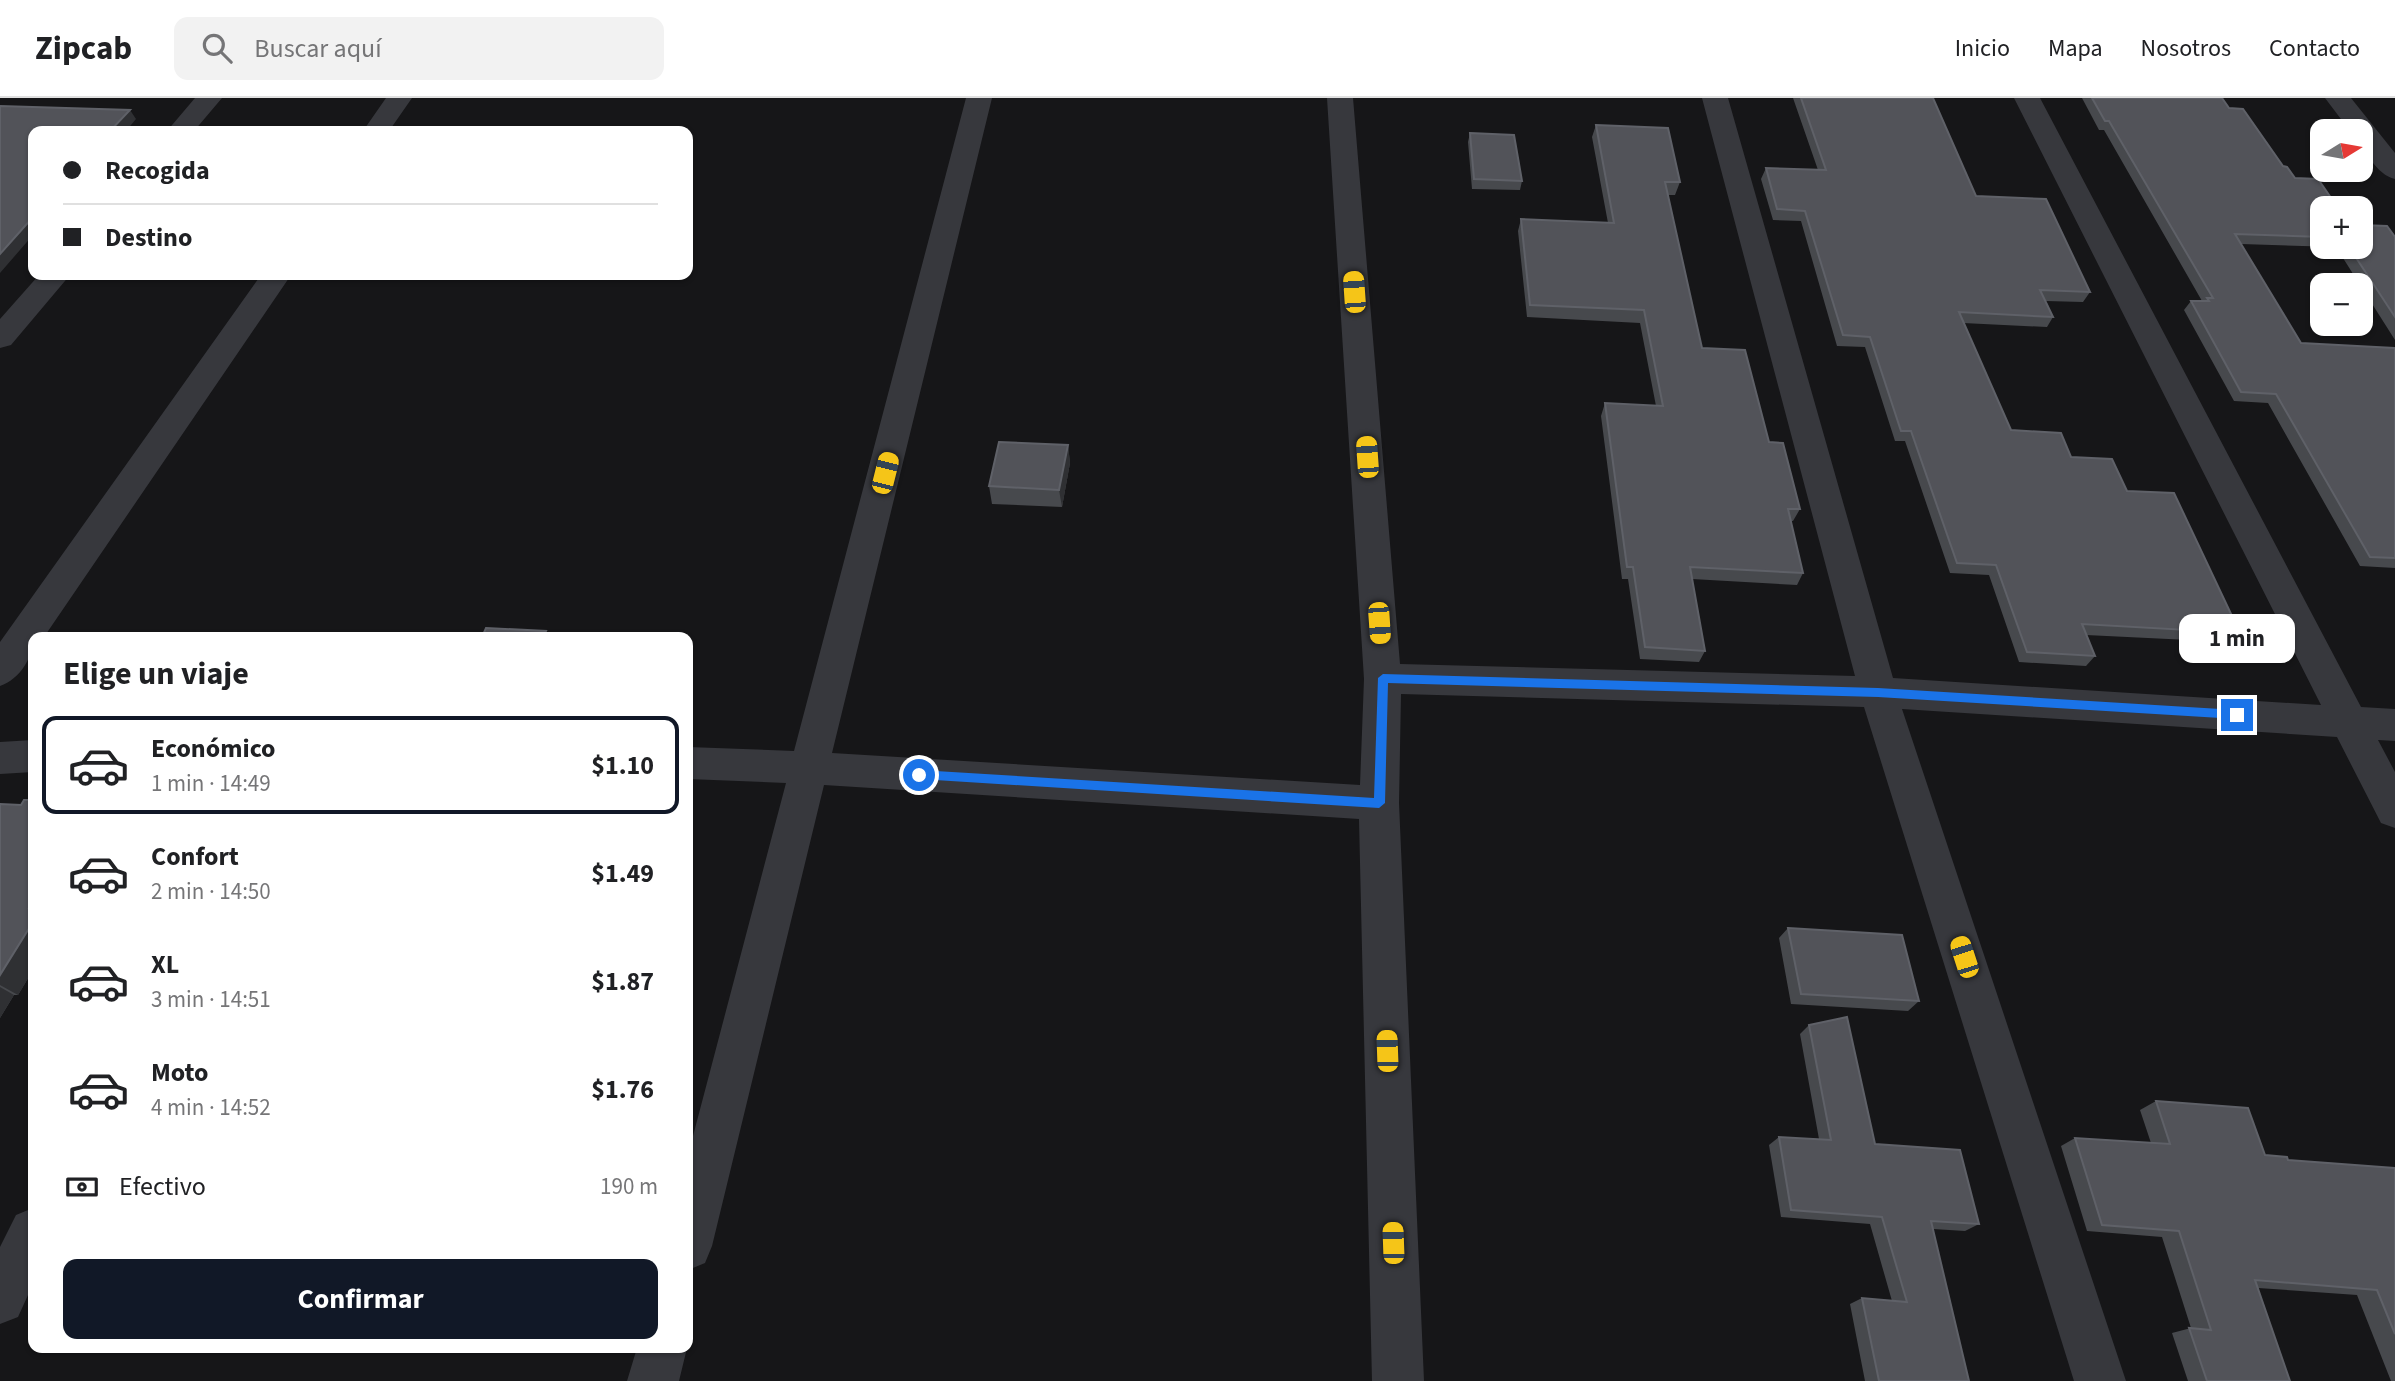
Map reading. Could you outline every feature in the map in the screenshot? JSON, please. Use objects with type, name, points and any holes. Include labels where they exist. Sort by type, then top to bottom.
[{"type":"street","points":[[184,126],[209,98]]},
{"type":"street","points":[[379,126],[399,98]]},
{"type":"street","points":[[693,1227],[979,98]]},
{"type":"street","points":[[1340,98],[1383,678],[1379,803],[1398,1381]]},
{"type":"street","points":[[1715,98],[1878,692],[2100,1381]]},
{"type":"street","points":[[2027,98],[2395,811]]},
{"type":"street","points":[[2338,98],[2395,171]]},
{"type":"street","points":[[0,338],[51,280]]},
{"type":"street","points":[[0,671],[273,280]]},
{"type":"street","points":[[1383,678],[1878,692],[2395,724]]},
{"type":"street","points":[[0,758],[28,756]]},
{"type":"street","points":[[693,763],[1379,803]]},
{"type":"street","points":[[0,1299],[28,1242]]},
{"type":"street","points":[[653,1381],[661,1353]]},
{"type":"building","points":[[1801,98],[1933,98],[1976,196],[2046,199],[2090,292],[2040,290],[2053,317],[1959,312],[2011,430],[2061,433],[2071,457],[2112,459],[2127,491],[2174,493],[2240,633],[2082,624],[2095,656],[2027,652],[1996,565],[1957,563],[1911,431],[1901,431],[1870,337],[1843,335],[1805,211],[1777,209],[1766,168],[1826,170]]},
{"type":"building","points":[[2092,98],[2222,98],[2229,108],[2243,109],[2283,166],[2287,167],[2295,178],[2320,182],[2330,196],[2310,196],[2310,237],[2235,234],[2301,343],[2395,348],[2395,558],[2370,557],[2276,394],[2241,392],[2191,301],[2209,301],[2207,298],[2213,298],[2109,121],[2105,121]]},
{"type":"building","points":[[0,106],[130,110],[115,126],[28,126],[28,223],[0,254]]},
{"type":"building","points":[[1596,125],[1668,128],[1680,182],[1665,182],[1702,348],[1745,350],[1769,442],[1783,443],[1800,509],[1788,509],[1803,573],[1690,567],[1705,651],[1645,647],[1633,567],[1627,567],[1605,403],[1663,406],[1644,310],[1530,305],[1521,219],[1614,223]]},
{"type":"building","points":[[1470,133],[1514,135],[1522,181],[1474,179]]},
{"type":"building","points":[[2373,225],[2387,226],[2395,237],[2395,317],[2373,284],[2373,273],[2366,273],[2357,259],[2373,259]]},
{"type":"building","points":[[999,442],[1068,445],[1059,490],[989,486]]},
{"type":"building","points":[[486,628],[546,631],[546,632],[484,632]]},
{"type":"building","points":[[24,800],[28,800],[28,930],[0,975],[0,804],[21,805]]},
{"type":"building","points":[[1788,928],[1902,935],[1919,1001],[1801,994]]},
{"type":"building","points":[[1847,1017],[1875,1144],[1960,1150],[1979,1224],[1931,1221],[1969,1381],[1879,1381],[1862,1298],[1907,1302],[1882,1217],[1791,1210],[1779,1137],[1831,1140],[1809,1025]]},
{"type":"building","points":[[2156,1101],[2248,1108],[2265,1155],[2287,1157],[2288,1160],[2395,1168],[2395,1334],[2377,1290],[2255,1280],[2290,1381],[2207,1381],[2189,1328],[2211,1330],[2179,1231],[2102,1225],[2075,1138],[2170,1144]]},
{"type":"route","points":[[919,775],[1379,803],[1383,678],[1878,692],[2237,715]]}]
